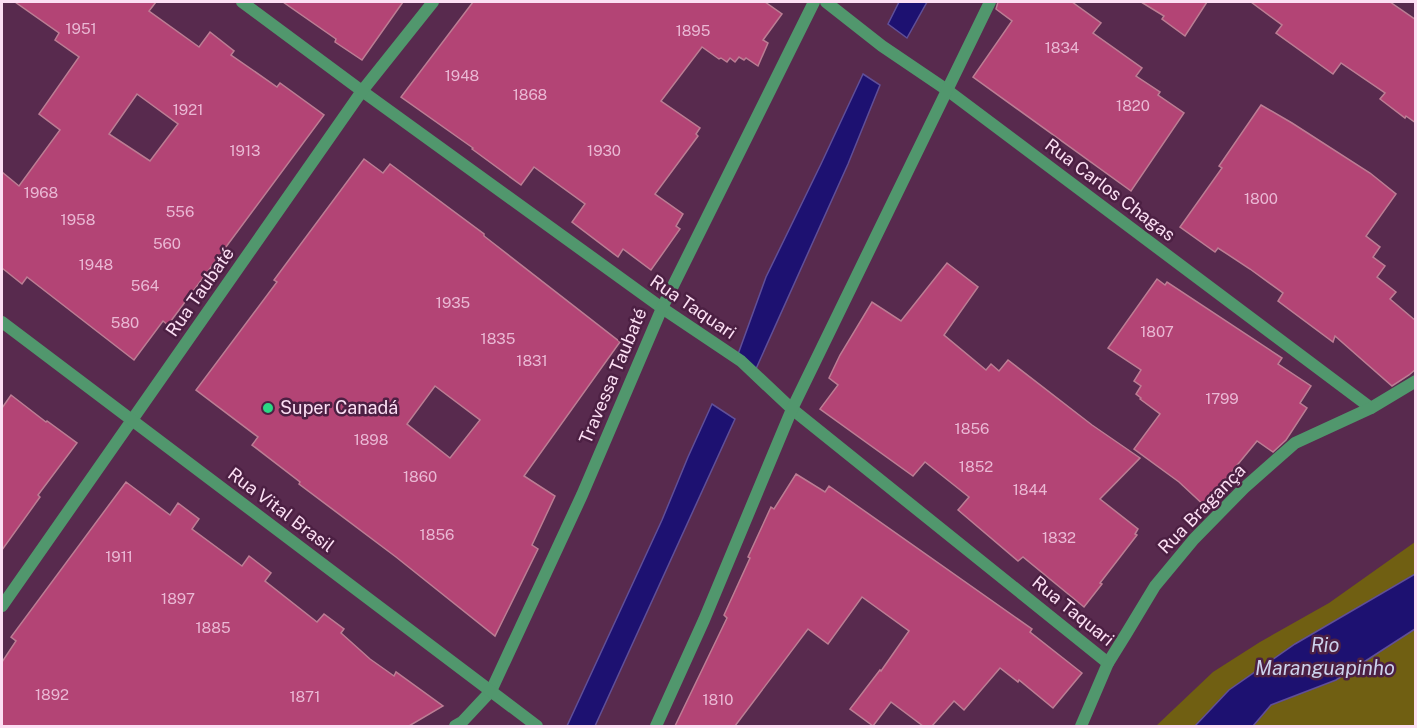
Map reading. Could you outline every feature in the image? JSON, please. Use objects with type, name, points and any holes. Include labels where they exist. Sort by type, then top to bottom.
[{"type":"street","name":"Rua Taquari","points":[[242,2],[662,308],[741,361],[792,409],[1108,663]]},
{"type":"street","name":"Rua Taubaté","points":[[2,606],[362,91],[433,2]]},
{"type":"street","name":"Travessa Taubaté","points":[[455,726],[462,722],[491,691],[582,495],[662,308],[814,2]]},
{"type":"street","name":"Rua Carlos Chagas","points":[[826,2],[882,46],[947,90],[1371,408]]},
{"type":"street","points":[[656,726],[704,620],[792,409],[990,2]]},
{"type":"street","name":"Rua Vital Brasil","points":[[2,322],[537,726]]},
{"type":"street","name":"Rua Bragança","points":[[1081,726],[1108,663],[1155,586],[1194,539],[1244,488],[1295,443],[1371,408],[1416,381]]},
{"type":"shaded area","points":[[1415,542],[1415,574],[1295,644],[1229,690],[1195,726],[1156,726],[1213,672],[1329,603]]},
{"type":"shaded area","points":[[1415,629],[1415,726],[1253,726],[1271,705],[1336,680]]},
{"type":"water","points":[[899,2],[927,2],[907,38],[888,24]]},
{"type":"water","points":[[863,74],[880,85],[848,164],[755,371],[737,357],[766,277]]},
{"type":"water","points":[[712,404],[735,419],[595,726],[567,726],[662,520]]},
{"type":"water","name":"Rio Maranguapinho","points":[[1415,574],[1415,629],[1336,680],[1271,705],[1253,726],[1195,726],[1229,690],[1295,644]]},
{"type":"building","points":[[15,2],[156,2],[149,11],[199,47],[210,32],[234,51],[231,55],[277,87],[280,83],[324,115],[168,325],[163,321],[134,360],[27,277],[22,284],[2,268],[2,172],[19,186],[60,130],[39,114],[79,57],[55,40],[59,33]],"holes":[[[137,94],[178,124],[150,161],[109,134]]]},
{"type":"building","points":[[283,2],[403,2],[362,60]]},
{"type":"building","points":[[473,2],[765,2],[782,14],[763,40],[768,43],[758,66],[746,58],[744,60],[739,57],[735,62],[730,58],[727,62],[702,47],[661,101],[700,128],[696,134],[698,136],[655,194],[683,214],[676,226],[680,229],[651,270],[623,249],[618,257],[572,222],[585,204],[534,167],[521,185],[401,97]]},
{"type":"building","points":[[998,2],[1072,2],[1101,23],[1093,33],[1142,68],[1136,76],[1160,92],[1158,95],[1184,113],[1131,191],[973,77],[1012,21],[996,9]]},
{"type":"building","points":[[1141,2],[1207,2],[1185,36],[1162,19],[1164,16]]},
{"type":"building","points":[[1251,2],[1390,2],[1416,20],[1416,123],[1406,116],[1405,118],[1380,99],[1385,93],[1341,63],[1333,74],[1276,33],[1282,25]]},
{"type":"building","points":[[1261,105],[1370,173],[1396,194],[1366,236],[1380,247],[1373,257],[1385,266],[1377,277],[1396,292],[1390,299],[1416,321],[1416,369],[1392,386],[1335,336],[1333,342],[1278,301],[1283,293],[1218,248],[1215,252],[1180,227],[1222,168],[1219,166]]},
{"type":"building","points":[[364,159],[383,173],[390,164],[484,234],[620,342],[524,476],[555,496],[532,545],[538,549],[495,636],[299,484],[300,482],[252,445],[258,437],[196,390],[277,282],[274,280]],"holes":[[[435,386],[480,420],[450,458],[407,424]]]},
{"type":"building","points":[[947,263],[978,287],[944,335],[986,370],[991,364],[999,371],[1008,360],[1092,425],[1140,458],[1100,499],[1138,529],[1135,534],[1137,535],[1084,607],[1023,557],[1018,561],[958,510],[969,497],[925,462],[913,476],[820,409],[838,385],[829,378],[872,302],[901,321]]},
{"type":"building","points":[[1157,279],[1165,285],[1167,282],[1282,358],[1278,364],[1311,386],[1300,403],[1307,408],[1286,440],[1273,452],[1257,441],[1220,486],[1225,491],[1208,509],[1179,482],[1134,449],[1160,414],[1136,394],[1141,386],[1134,381],[1141,370],[1108,348]]},
{"type":"building","points":[[11,395],[77,443],[38,495],[40,497],[2,550],[2,408]]},
{"type":"building","points":[[796,474],[825,492],[829,486],[1032,629],[1030,632],[1082,673],[1053,708],[1019,680],[1018,682],[1000,668],[964,710],[954,701],[932,726],[923,726],[891,702],[873,726],[850,709],[909,631],[862,597],[828,644],[808,629],[735,726],[675,726],[727,618],[724,615],[771,507],[774,509]]},
{"type":"building","points":[[126,482],[170,515],[178,503],[199,519],[192,529],[242,566],[249,556],[271,573],[265,581],[317,622],[324,614],[344,629],[341,633],[370,659],[394,676],[396,672],[443,706],[409,726],[2,726],[2,662],[16,641],[11,637]]},
{"type":"place","name":"Super Canadá","points":[[268,408]]}]
